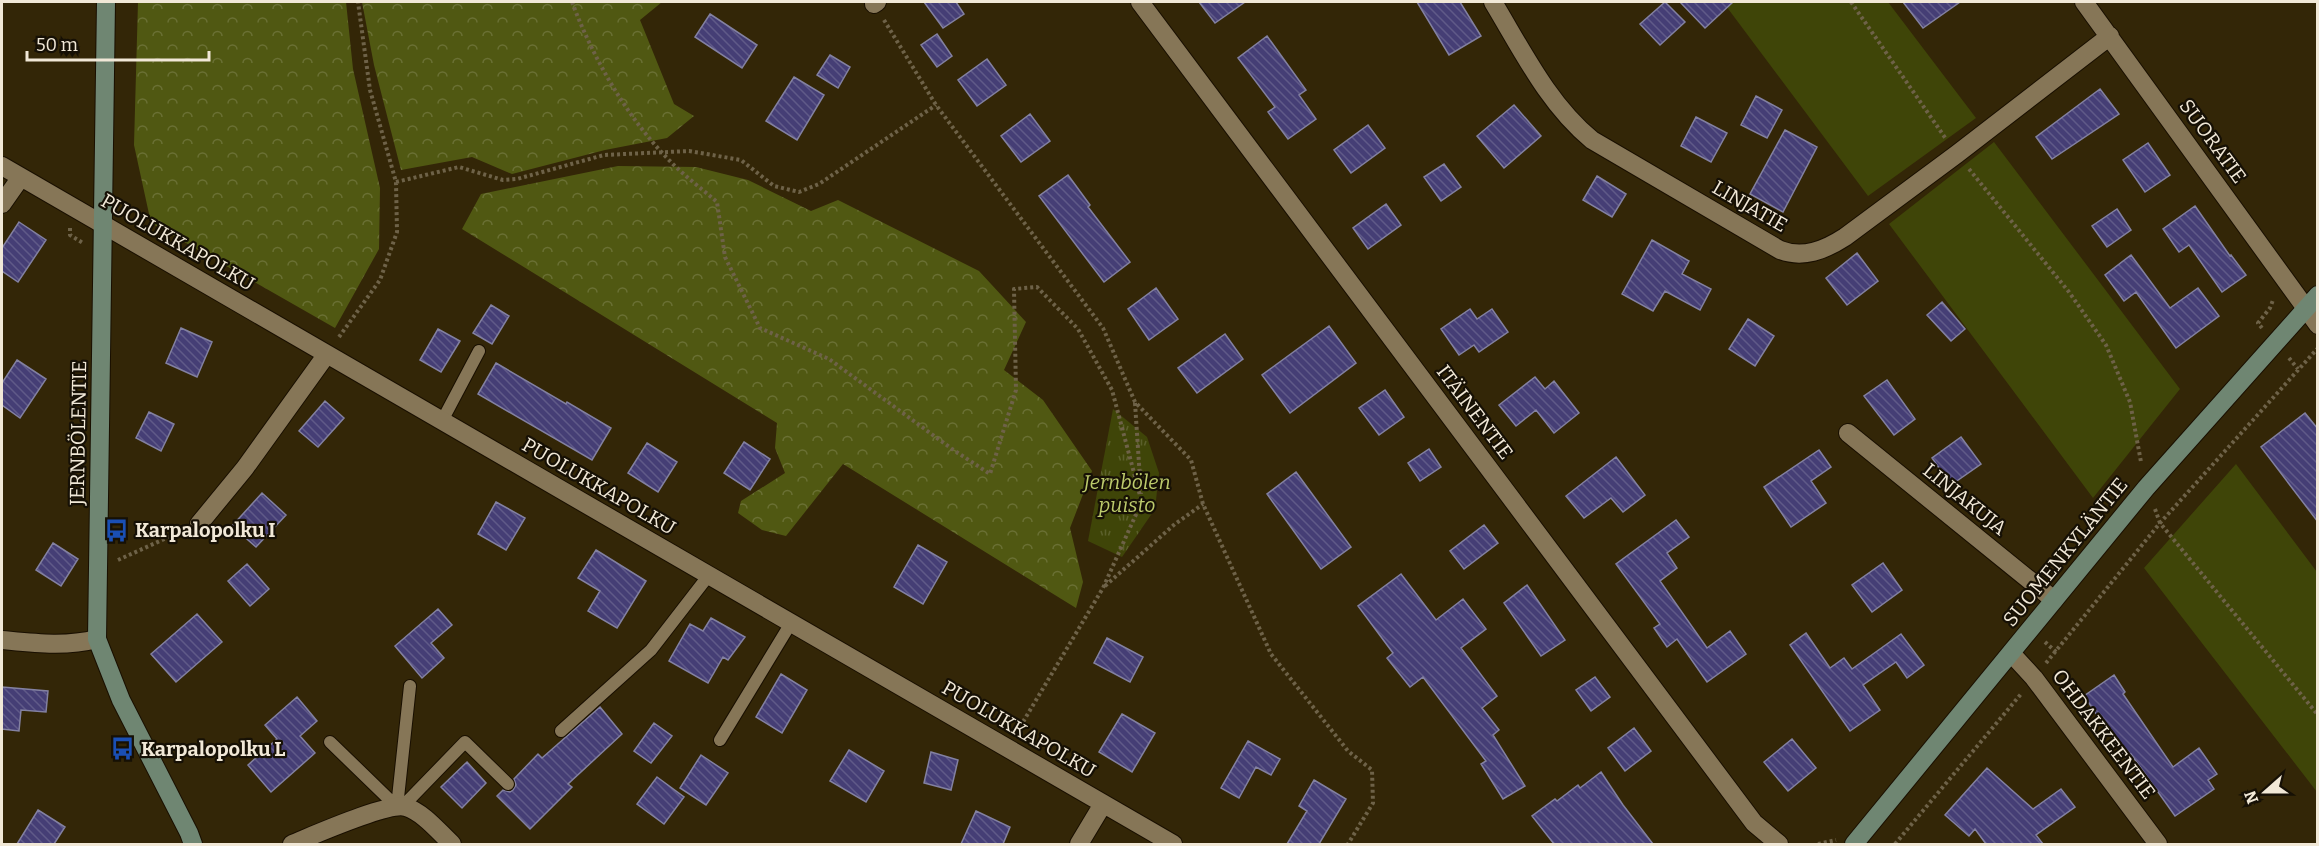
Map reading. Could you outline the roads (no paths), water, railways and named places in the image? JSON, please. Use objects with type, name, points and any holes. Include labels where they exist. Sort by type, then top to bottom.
[{"type":"street","name":"JERNBÖLENTIE","points":[[106,2],[97,639],[121,700],[193,844]]},
{"type":"street","name":"ITÄINENTIE","points":[[1140,2],[1754,823],[1779,844]]},
{"type":"street","name":"LINJATIE","points":[[1493,2],[1551,96],[1578,129],[1592,140],[1789,254],[1807,253],[1830,247],[1957,154],[2110,36]]},
{"type":"street","name":"SUORATIE","points":[[2084,2],[2311,301],[2318,325]]},
{"type":"street","name":"PUOLUKKAPOLKU","points":[[2,166],[1173,844]]},
{"type":"street","points":[[2,204],[21,177]]},
{"type":"street","name":"SUOMENKYLÄNTIE","points":[[1854,844],[2146,488],[2311,301]]},
{"type":"street","points":[[199,524],[245,468],[327,354]]},
{"type":"street","name":"LINJAKUJA","points":[[1848,433],[2055,600]]},
{"type":"street","points":[[2,640],[54,645],[97,639]]},
{"type":"street","name":"OHDAKKEENTIE","points":[[2011,654],[2034,678],[2158,844]]},
{"type":"street","points":[[1079,844],[1103,804]]},
{"type":"street","points":[[292,844],[386,809],[400,807],[419,813],[452,844]]},
{"type":"lane","points":[[442,421],[479,351]]},
{"type":"lane","points":[[561,731],[651,650],[709,575]]},
{"type":"lane","points":[[720,740],[791,623]]},
{"type":"lane","points":[[400,807],[410,686]]},
{"type":"lane","points":[[330,742],[400,807]]},
{"type":"lane","points":[[400,807],[465,742],[508,784]]},
{"type":"place","name":"Karpalopolku I","points":[[117,530]]},
{"type":"place","name":"Karpalopolku L","points":[[123,749]]},
{"type":"park label","name":"Jernbölen puisto","points":[[1127,494]]}]
